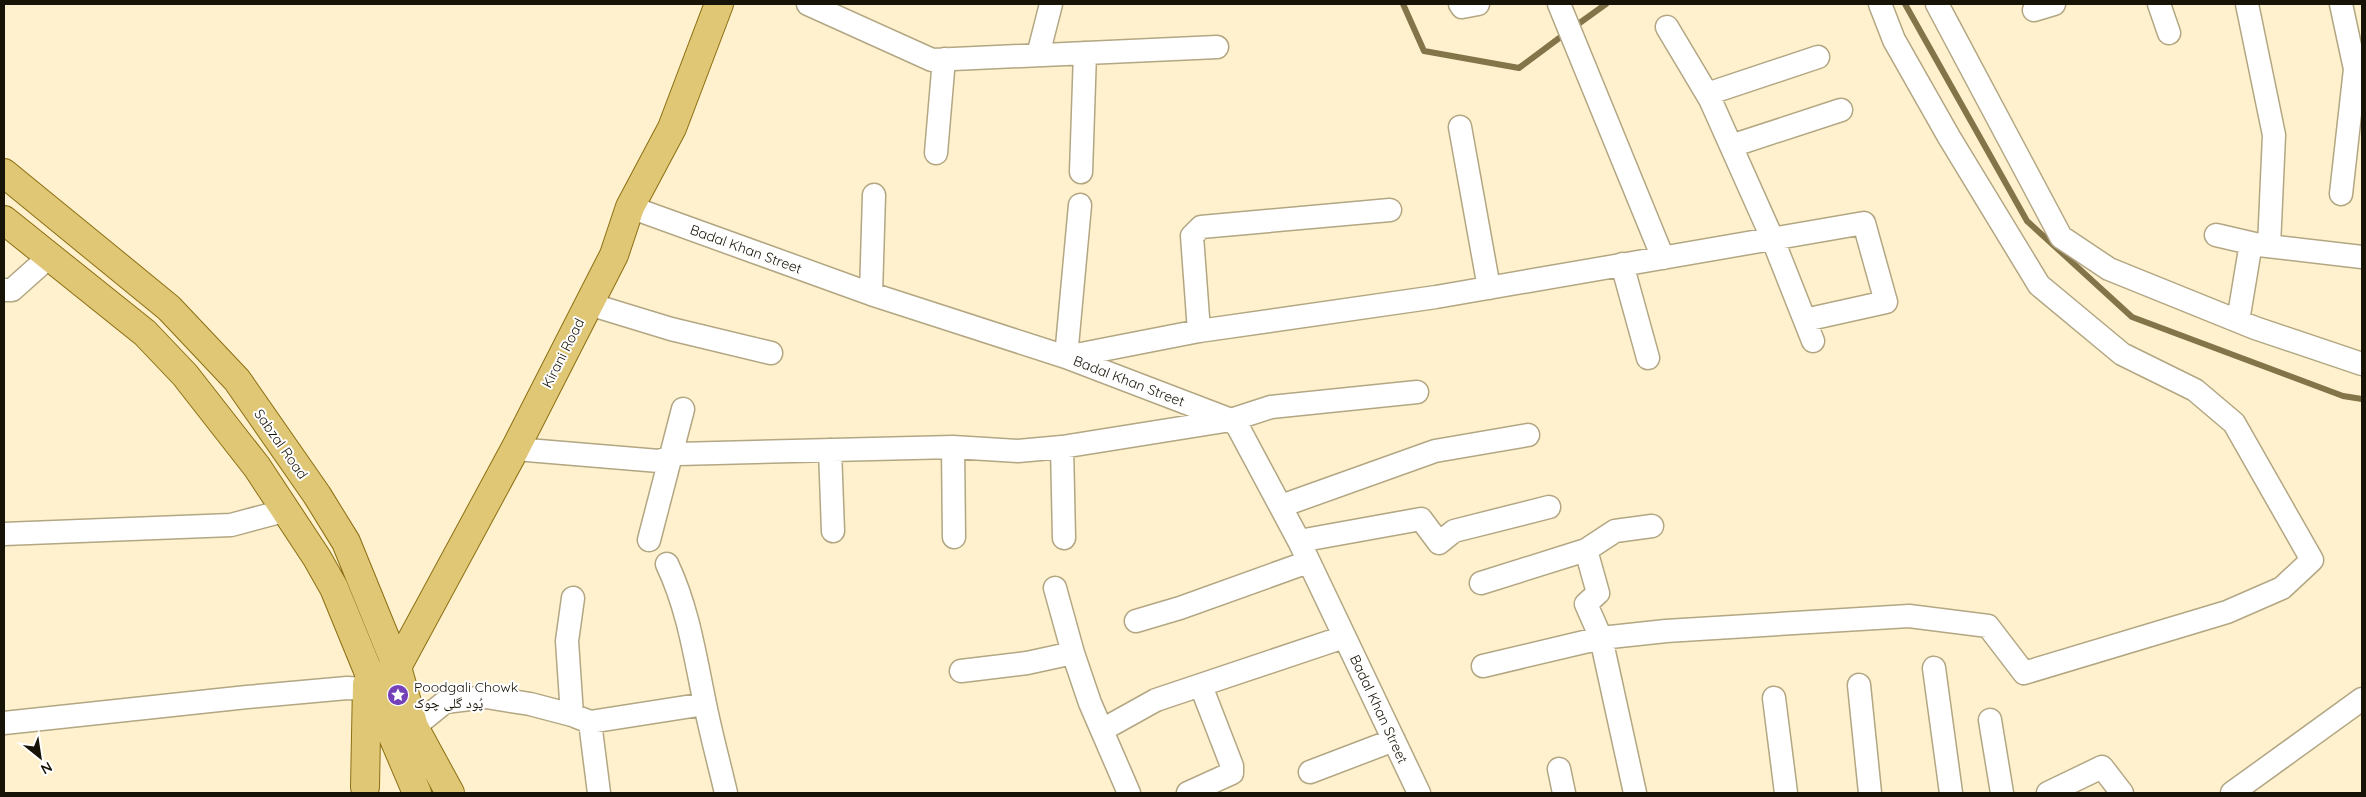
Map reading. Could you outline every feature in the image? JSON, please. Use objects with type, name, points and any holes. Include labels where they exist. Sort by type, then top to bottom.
[{"type":"main road","name":"Kirani Road","points":[[369,680],[397,667],[515,449],[614,255],[630,207],[672,128],[720,4]]},
{"type":"main road","name":"Sabzal Road","points":[[4,173],[169,308],[237,380],[317,495],[346,542],[397,667],[404,733],[417,793]]},
{"type":"main road","name":"Sabzal Road","points":[[4,220],[145,333],[185,375],[257,467],[334,588],[369,680],[404,733],[450,793]]},
{"type":"main road","points":[[364,790],[369,680]]},
{"type":"main road","points":[[364,790],[404,733]]},
{"type":"street","points":[[808,4],[932,60],[1217,47]]},
{"type":"street","points":[[1038,55],[1051,4]]},
{"type":"street","points":[[1460,4],[1462,7],[1478,4]]},
{"type":"street","points":[[1559,4],[1663,258]]},
{"type":"street","points":[[1483,666],[1601,638],[1909,616],[1988,626],[2024,673],[2227,612],[2282,588],[2312,560],[2234,423],[2195,390],[2122,354],[2039,285],[2020,257],[1894,40],[1880,4]]},
{"type":"street","points":[[1937,4],[2061,237],[2109,269],[2238,321],[2362,364]]},
{"type":"street","points":[[2160,4],[2169,32]]},
{"type":"street","points":[[2238,321],[2260,245],[2274,135],[2247,4]]},
{"type":"street","points":[[2341,4],[2355,69],[2356,114],[2341,194]]},
{"type":"street","points":[[1080,205],[1066,357],[1199,331],[1489,288],[1622,264],[1773,240],[1864,224],[1886,302],[1809,331],[1773,240],[1707,94],[1667,27]]},
{"type":"street","points":[[1081,172],[1085,53]]},
{"type":"street","points":[[1707,94],[1818,56]]},
{"type":"street","points":[[936,153],[944,59]]},
{"type":"street","points":[[1731,146],[1841,110]]},
{"type":"street","points":[[1460,127],[1489,288]]},
{"type":"street","points":[[871,294],[874,195]]},
{"type":"street","name":"Badal Khan Street","points":[[630,207],[871,294],[1066,357],[1231,420],[1238,427],[1299,541],[1419,793]]},
{"type":"street","points":[[1199,331],[1192,236],[1200,227],[1390,210]]},
{"type":"street","points":[[2216,235],[2260,245],[2362,257]]},
{"type":"street","points":[[4,290],[12,290],[49,257]]},
{"type":"street","points":[[1622,264],[1648,358]]},
{"type":"street","points":[[589,304],[671,330],[771,353]]},
{"type":"street","points":[[515,449],[659,461],[678,454],[953,447],[1018,451],[1062,447],[1231,420],[1271,407],[1418,392]]},
{"type":"street","points":[[649,540],[683,409]]},
{"type":"street","points":[[1281,506],[1435,451],[1528,435]]},
{"type":"street","points":[[953,447],[954,537]]},
{"type":"street","points":[[1062,447],[1064,538]]},
{"type":"street","points":[[830,450],[833,531]]},
{"type":"street","points":[[1299,541],[1420,519],[1439,543],[1454,531],[1549,507]]},
{"type":"street","points":[[4,534],[231,525],[286,510]]},
{"type":"street","points":[[1481,583],[1586,550],[1615,531],[1652,526]]},
{"type":"street","points":[[1586,550],[1598,594],[1586,604],[1601,638],[1635,793]]},
{"type":"street","points":[[1136,621],[1180,608],[1308,562]]},
{"type":"street","points":[[667,564],[679,590],[698,663],[704,704],[726,793]]},
{"type":"street","points":[[1055,588],[1073,653],[1090,703],[1129,793]]},
{"type":"street","points":[[573,598],[567,641],[581,718],[599,793]]},
{"type":"street","points":[[1102,730],[1156,700],[1344,637]]},
{"type":"street","points":[[961,671],[1027,663],[1073,653]]},
{"type":"street","points":[[1934,668],[1951,793]]},
{"type":"street","points":[[4,723],[347,688],[369,680]]},
{"type":"street","points":[[1859,685],[1870,793]]},
{"type":"street","points":[[1188,793],[1228,777],[1232,773],[1232,766],[1201,686]]},
{"type":"street","points":[[404,733],[445,702],[486,697],[530,704],[581,718],[704,704]]},
{"type":"street","points":[[1774,698],[1786,793]]},
{"type":"street","points":[[2232,793],[2362,699]]},
{"type":"street","points":[[1990,720],[2002,793]]},
{"type":"street","points":[[1310,772],[1394,740]]},
{"type":"street","points":[[2048,793],[2060,789],[2102,767],[2122,793]]},
{"type":"street","points":[[1559,769],[1564,793]]},
{"type":"waterway","points":[[1403,4],[1424,51],[1519,68],[1566,33]]},
{"type":"waterway","points":[[1574,27],[1606,4]]},
{"type":"waterway","points":[[1905,4],[2027,221],[2132,317],[2343,396],[2362,399]]},
{"type":"place","name":"Poodgali Chowk پُود گلی چوک","points":[[398,695]]}]
